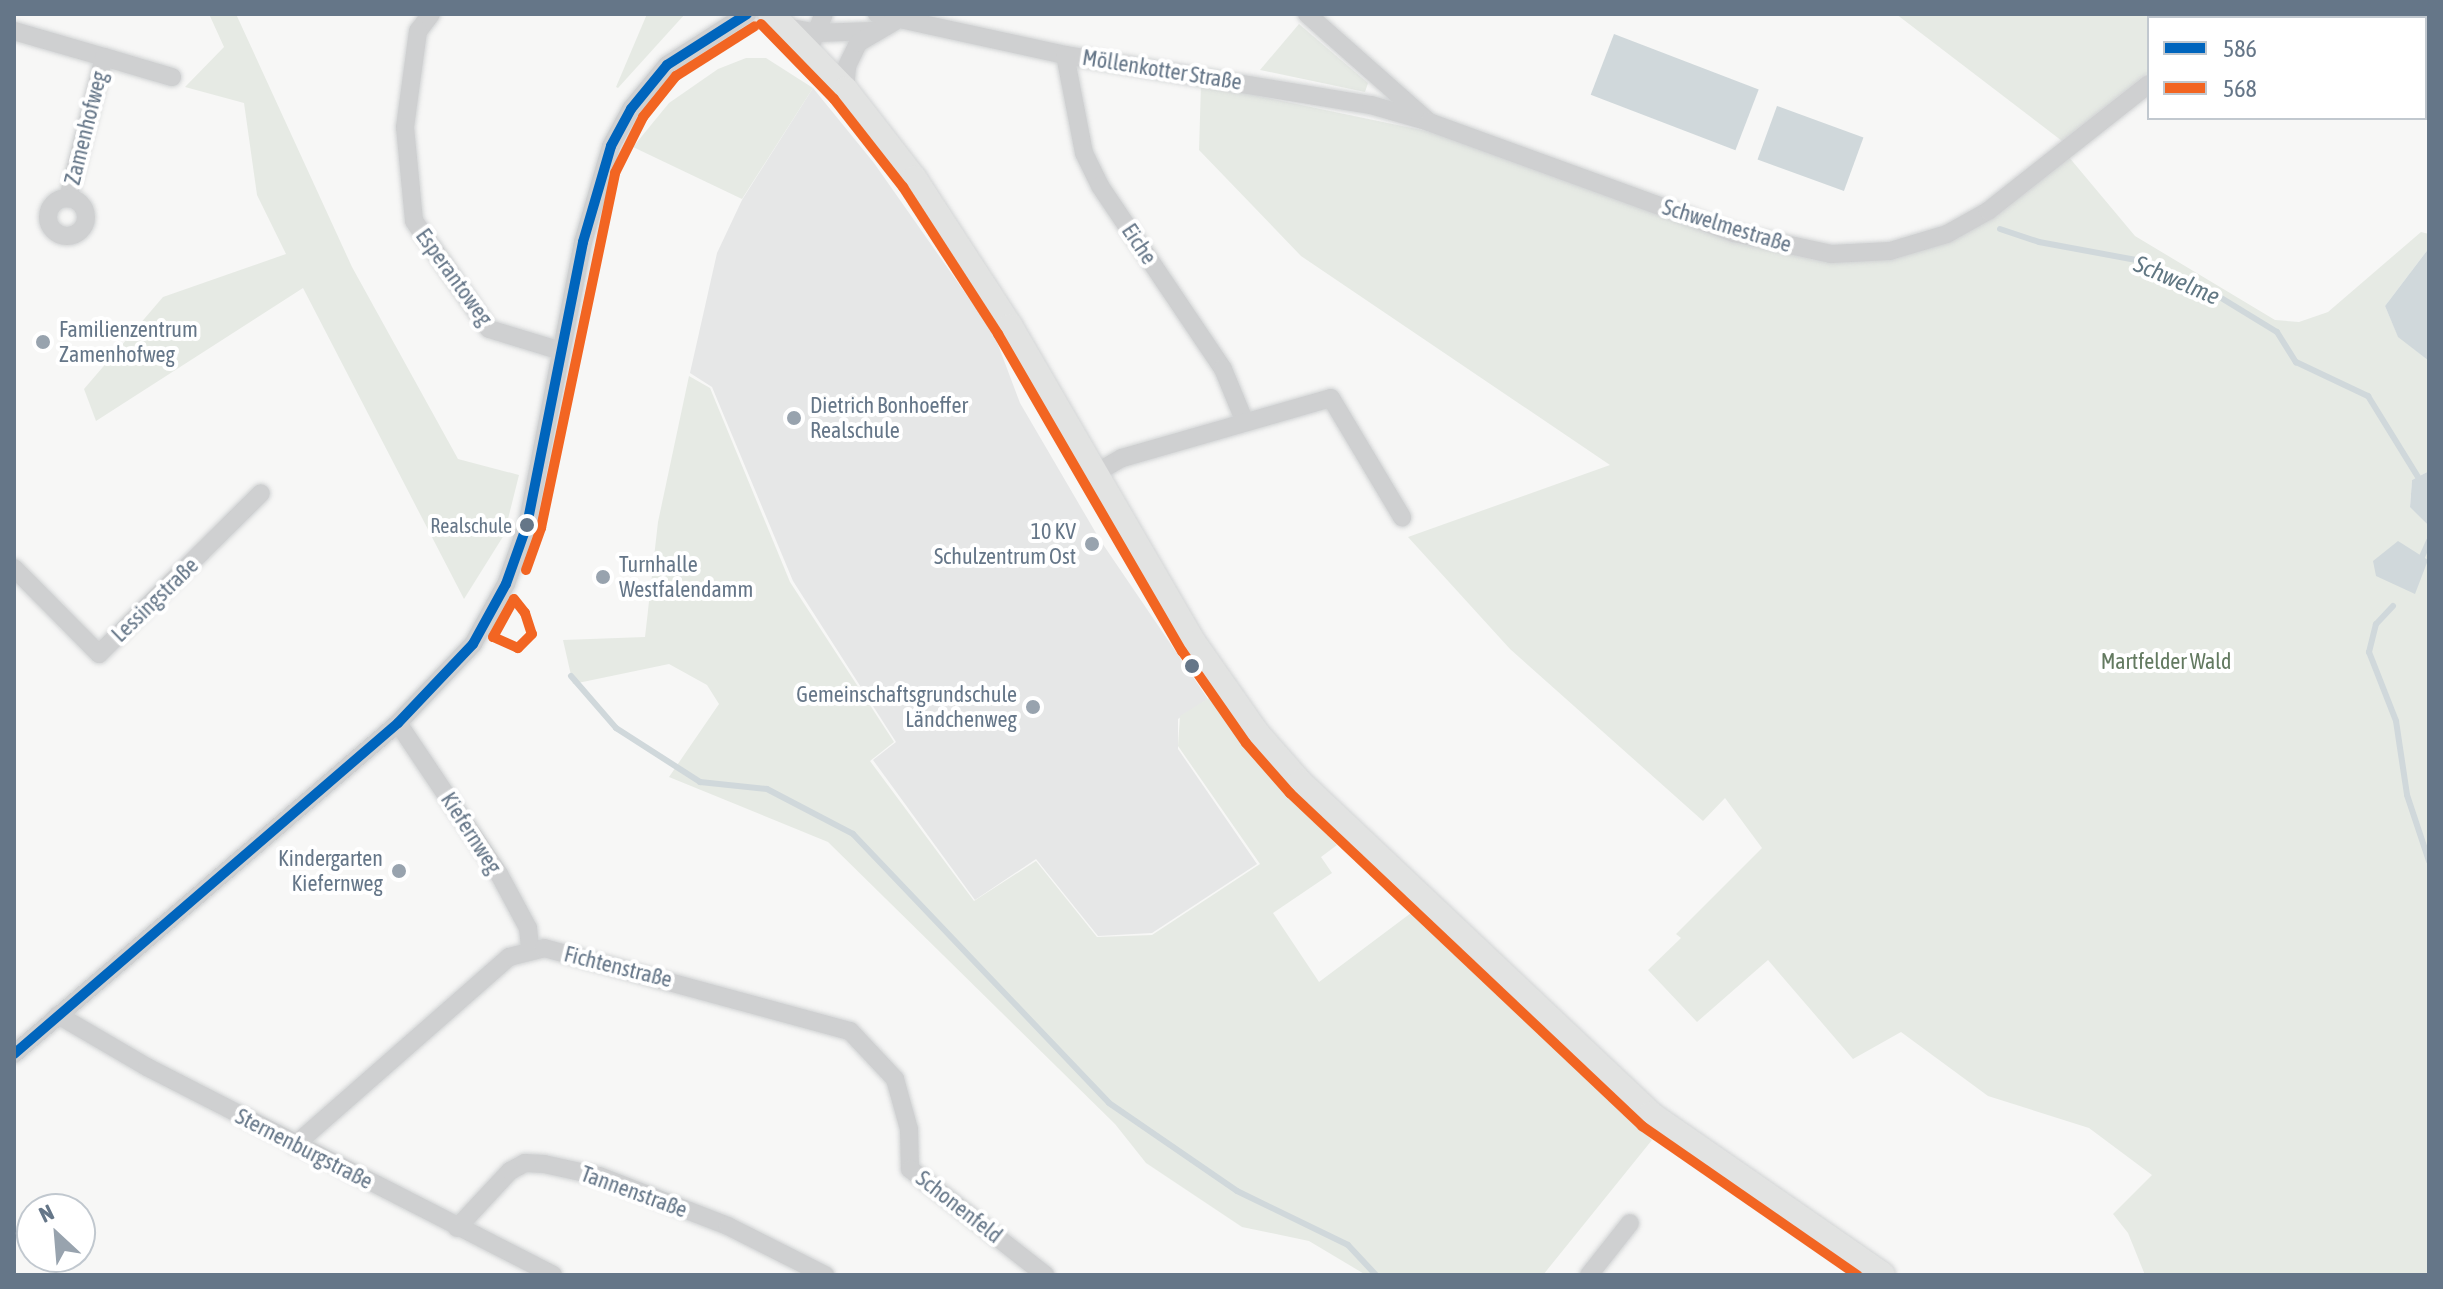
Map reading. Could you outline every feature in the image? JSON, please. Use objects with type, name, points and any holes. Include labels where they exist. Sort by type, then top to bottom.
[{"type":"main road","points":[[778,21],[813,43],[951,234],[1217,680],[1324,808],[1651,1115],[1876,1273]]},
{"type":"street","name":"Esperantoweg","points":[[431,14],[418,31],[405,127],[414,221],[489,329],[561,351]]},
{"type":"street","points":[[14,1054],[398,723],[473,644],[506,584],[544,461],[561,351],[583,242],[611,146],[631,109],[667,65],[747,14]]},
{"type":"street","points":[[813,43],[824,14]]},
{"type":"street","name":"Schwelmestraße","points":[[1307,14],[1429,122],[1734,233],[1831,254],[1890,251],[1947,234],[1988,211],[2147,86]]},
{"type":"street","points":[[845,90],[847,66],[858,43],[881,22]]},
{"type":"street","name":"Möllenkotter Straße","points":[[813,43],[881,22],[1371,105],[1429,122]]},
{"type":"street","name":"Zamenhofweg","points":[[14,31],[172,77]]},
{"type":"street","name":"Eiche","points":[[1065,55],[1084,153],[1100,186],[1223,369],[1244,420]]},
{"type":"street","name":"Zamenhofweg","points":[[68,198],[104,57]]},
{"type":"street","points":[[1094,474],[1122,458],[1244,420],[1331,398],[1402,517]]},
{"type":"street","name":"Lessingstraße","points":[[14,568],[99,654],[261,493]]},
{"type":"street","name":"Kiefernweg","points":[[398,723],[499,874],[528,928],[530,948]]},
{"type":"street","points":[[295,1145],[500,965],[530,948]]},
{"type":"street","name":"Fichtenstraße","points":[[530,948],[850,1031],[895,1079],[909,1129],[910,1169]]},
{"type":"street","name":"Sternenburgstraße","points":[[58,1015],[295,1145],[553,1275]]},
{"type":"street","name":"Tannenstraße","points":[[457,1228],[510,1171],[525,1163],[544,1164],[599,1176],[728,1226],[825,1275]]},
{"type":"street","name":"Schonenfeld","points":[[910,1169],[1045,1275]]},
{"type":"street","points":[[1588,1274],[1630,1223]]},
{"type":"shaded area","points":[[1614,34],[1759,90],[1735,150],[1591,95]]},
{"type":"shaded area","points":[[813,88],[874,163],[994,334],[1020,403],[1100,540],[1208,699],[1178,719],[1178,749],[1257,864],[1152,933],[1098,936],[1036,859],[975,900],[873,760],[896,742],[793,581],[712,387],[690,373],[717,253],[742,200]]},
{"type":"shaded area","points":[[1777,106],[1863,137],[1844,191],[1758,160]]},
{"type":"shaded area","points":[[2429,248],[2429,361],[2398,337],[2385,306]]},
{"type":"shaded area","points":[[2429,471],[2429,526],[2410,507],[2412,480]]},
{"type":"shaded area","points":[[2398,541],[2428,560],[2415,594],[2376,576],[2373,561]]},
{"type":"green space","points":[[209,14],[236,14],[352,267],[458,459],[519,475],[504,535],[464,599],[303,288],[96,421],[84,389],[163,297],[286,254],[257,195],[244,103],[185,87],[224,47]]},
{"type":"green space","points":[[647,14],[685,14],[618,88],[616,87]]},
{"type":"green space","points":[[1896,14],[2205,14],[2147,16],[2147,74],[2062,141]]},
{"type":"green space","points":[[1299,24],[1368,83],[1365,92],[1260,70]]},
{"type":"green space","points":[[746,58],[766,58],[813,88],[742,199],[633,147],[669,103],[718,69]]},
{"type":"green space","name":"Martfelder Wald","points":[[1201,84],[1431,132],[1730,238],[1814,260],[1890,258],[2068,156],[2135,236],[2275,320],[2299,322],[2328,312],[2421,232],[2429,234],[2429,248],[2385,306],[2398,336],[2429,361],[2429,471],[2412,480],[2410,506],[2429,526],[2429,1275],[2145,1275],[2128,1233],[2113,1214],[2152,1175],[2089,1128],[1988,1096],[1901,1032],[1853,1059],[1768,960],[1697,1022],[1648,970],[1681,938],[1676,934],[1762,848],[1725,798],[1703,821],[1510,649],[1408,537],[1610,465],[1301,256],[1199,150]]},
{"type":"green space","points":[[689,376],[710,388],[790,582],[894,742],[870,761],[974,901],[1036,861],[1097,937],[1152,935],[1260,864],[1178,746],[1180,716],[1209,698],[1284,792],[1337,845],[1321,857],[1332,873],[1273,913],[1319,982],[1411,913],[1652,1140],[1543,1275],[1366,1275],[1309,1241],[1242,1227],[1146,1163],[1115,1124],[828,842],[669,777],[719,704],[707,685],[669,664],[573,684],[563,640],[645,637],[658,522]]},
{"type":"waterway","name":"Schwelme","points":[[2000,229],[2039,242],[2136,260],[2166,279],[2218,296],[2277,332],[2296,362],[2368,396],[2418,477]]},
{"type":"waterway","points":[[2421,559],[2429,541]]},
{"type":"waterway","points":[[2393,606],[2376,624],[2369,652],[2396,721],[2407,795],[2429,861]]},
{"type":"waterway","points":[[571,676],[616,728],[700,782],[767,789],[853,834],[1109,1103],[1237,1191],[1348,1245],[1376,1275]]},
{"type":"transit line","name":"586","points":[[14,1054],[398,723],[473,644],[506,584],[527,525],[583,242],[611,146],[631,109],[667,65],[747,14]]},
{"type":"transit line","name":"568","points":[[761,24],[834,99],[903,187],[998,334],[1182,651],[1246,743],[1290,793],[1642,1126],[1857,1275]]},
{"type":"transit line","name":"568","points":[[526,570],[541,528],[615,173],[643,117],[676,76],[755,26]]},
{"type":"transit line","name":"568","points":[[514,599],[525,613],[532,634],[518,648],[493,637],[514,599]]},
{"type":"place","name":"Familienzentrum Zamenhofweg","points":[[43,342]]},
{"type":"place","name":"Dietrich Bonhoeffer Realschule","points":[[794,418]]},
{"type":"place","name":"Realschule","points":[[527,525]]},
{"type":"place","name":"10 KV Schulzentrum Ost","points":[[1092,544]]},
{"type":"place","name":"Turnhalle Westfalendamm","points":[[603,577]]},
{"type":"place","name":"Gemeinschaftsgrundschule Ländchenweg","points":[[1033,707]]},
{"type":"place","name":"Kindergarten Kiefernweg","points":[[399,871]]}]
